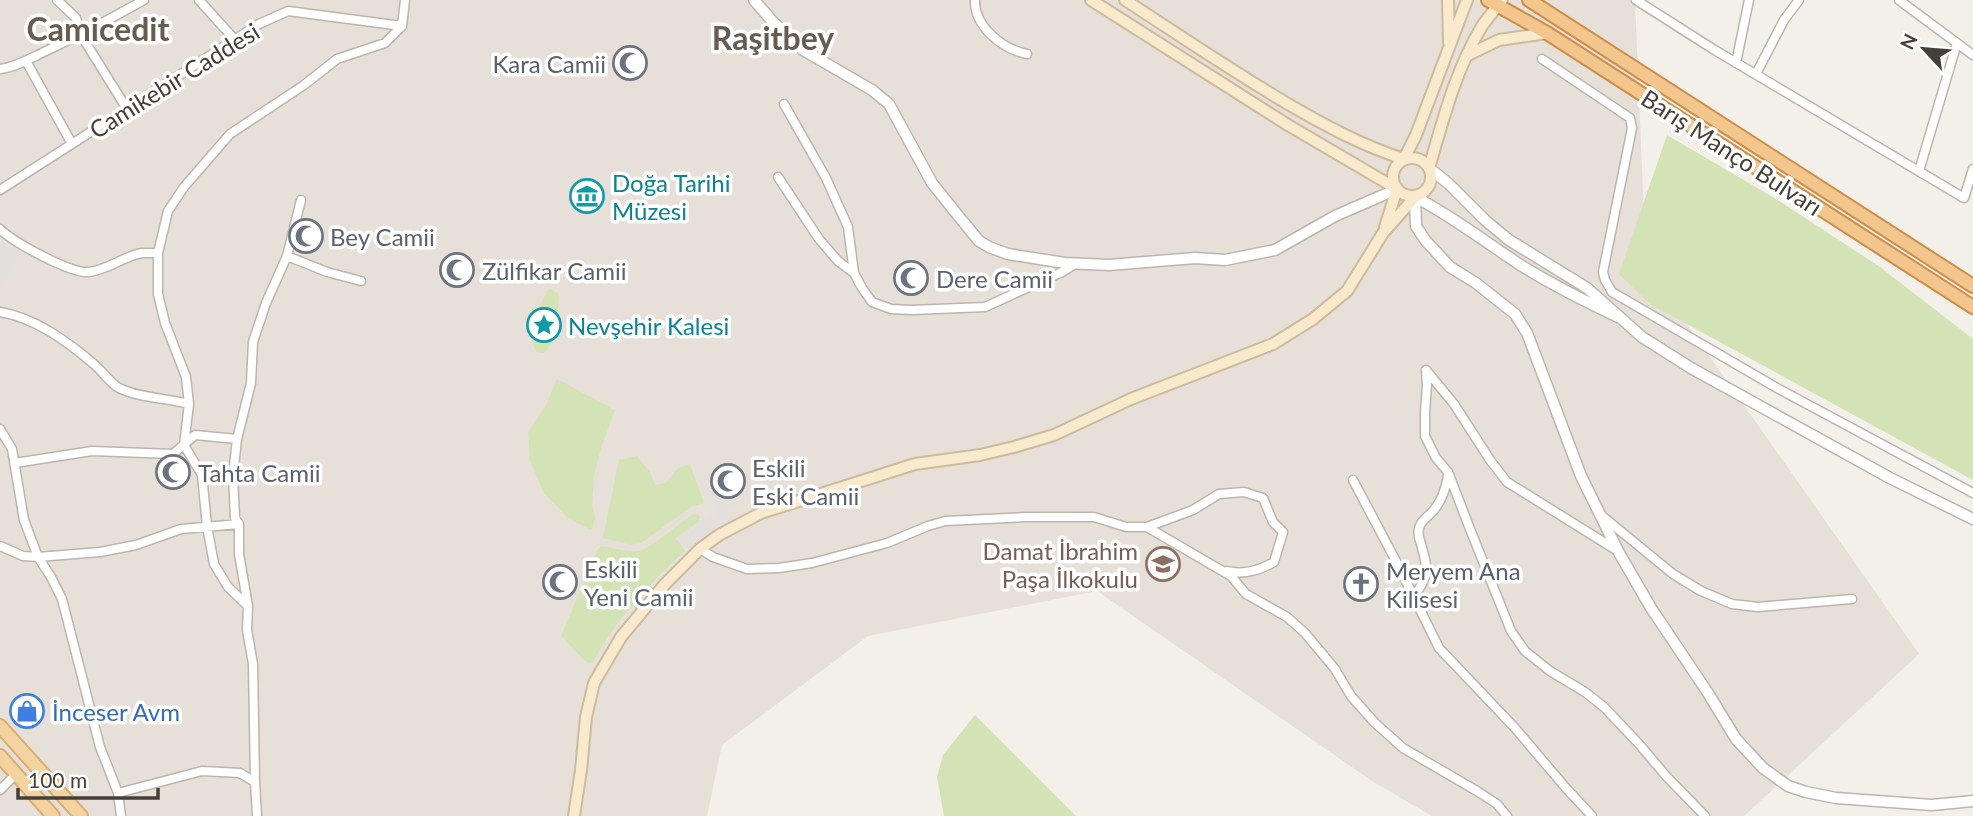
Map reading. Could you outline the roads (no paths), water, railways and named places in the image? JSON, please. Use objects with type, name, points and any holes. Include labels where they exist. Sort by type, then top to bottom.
[{"type":"highway","name":"Barış Manço Bulvarı","points":[[1529,0],[1973,286]]},
{"type":"highway","name":"Barış Manço Bulvarı","points":[[1496,2],[1973,307]]},
{"type":"main road","points":[[1091,0],[1288,125],[1405,195],[1415,197]]},
{"type":"main road","points":[[1125,0],[1243,77],[1318,121],[1358,142],[1404,159],[1421,160],[1429,168]]},
{"type":"main road","points":[[1448,0],[1450,47]]},
{"type":"main road","points":[[1383,233],[1397,189],[1393,172],[1404,159],[1416,135],[1467,0]]},
{"type":"main road","points":[[573,816],[586,717],[594,683],[621,637],[665,584],[699,549],[719,535],[761,513],[915,464],[980,455],[1054,435],[1131,399],[1273,344],[1312,319],[1347,290],[1383,233],[1415,197],[1429,186],[1429,168],[1446,107],[1468,55],[1496,2]]},
{"type":"main road","points":[[1468,55],[1499,40],[1547,33]]},
{"type":"main road","points":[[0,726],[81,816]]},
{"type":"main road","points":[[0,756],[53,816]]},
{"type":"street","points":[[57,0],[76,18],[81,35],[127,109]]},
{"type":"street","points":[[0,69],[26,61],[81,35],[144,0]]},
{"type":"street","points":[[200,0],[235,40]]},
{"type":"street","points":[[248,606],[228,587],[214,564],[202,475],[184,445],[189,404],[186,377],[165,323],[158,294],[158,253],[168,211],[184,187],[230,134],[337,59],[385,43],[402,26],[405,0]]},
{"type":"street","points":[[754,0],[803,50],[872,90],[889,104],[932,183],[979,241],[1008,254],[1075,264],[1109,265],[1195,258],[1224,260],[1275,250],[1335,216],[1397,189]]},
{"type":"street","points":[[975,0],[974,10],[987,31],[1004,44],[1027,54]]},
{"type":"street","points":[[1636,0],[1736,63],[1964,198],[1973,169]]},
{"type":"street","points":[[1736,63],[1749,0]]},
{"type":"street","points":[[1756,74],[1784,20],[1799,0]]},
{"type":"street","points":[[1899,0],[1973,55]]},
{"type":"street","name":"Camikebir Caddesi","points":[[0,190],[259,24],[288,11],[402,26]]},
{"type":"street","points":[[1919,171],[1957,43]]},
{"type":"street","points":[[1542,60],[1630,118],[1632,128],[1603,272],[1612,292],[1777,388],[1973,493]]},
{"type":"street","points":[[26,61],[72,144]]},
{"type":"street","points":[[784,104],[826,178],[848,227],[854,273],[872,302],[891,309],[912,310],[985,307],[1075,264]]},
{"type":"street","points":[[1429,168],[1450,184],[1486,222],[1509,240],[1587,288],[1642,337],[1691,368],[1890,478],[1973,519]]},
{"type":"street","points":[[778,177],[819,239],[838,261],[854,273]]},
{"type":"street","points":[[1415,197],[1445,213],[1521,265],[1618,317]]},
{"type":"street","points":[[1415,197],[1416,226],[1425,240],[1450,267],[1476,283],[1515,314],[1527,333],[1576,465],[1618,551],[1651,608],[1736,739],[1763,768],[1788,786],[1806,792],[1836,798],[1932,805],[1973,801]]},
{"type":"street","points":[[257,816],[253,664],[247,630],[248,606],[239,554],[239,524],[235,518],[233,475],[237,439],[251,383],[253,342],[266,303],[287,256],[301,200]]},
{"type":"street","points":[[0,229],[67,268],[88,272],[116,264],[139,253],[158,253]]},
{"type":"street","points":[[287,256],[327,272],[361,281]]},
{"type":"street","points":[[1618,317],[1628,302]]},
{"type":"street","points":[[0,312],[49,331],[75,348],[118,387],[189,404]]},
{"type":"street","points":[[1618,551],[1507,482],[1454,404],[1426,370],[1425,436],[1436,458],[1448,472],[1511,631],[1525,651],[1604,707],[1705,816]]},
{"type":"street","points":[[0,429],[12,449],[24,520],[38,557],[62,599],[100,747],[118,793],[121,816]]},
{"type":"street","points":[[15,463],[92,452],[173,454],[195,435],[237,439]]},
{"type":"street","points":[[1414,596],[1427,576],[1419,529],[1422,521],[1442,498],[1448,472]]},
{"type":"street","points":[[1353,480],[1439,648],[1515,728],[1592,816]]},
{"type":"street","points":[[699,549],[747,569],[779,568],[812,563],[887,543],[945,521],[1094,517],[1126,527],[1147,527],[1193,510],[1219,494],[1244,492],[1263,498],[1273,522],[1283,532],[1274,562],[1259,570],[1232,573],[1215,568]]},
{"type":"street","points":[[1600,514],[1673,574],[1701,591],[1732,604],[1758,607],[1852,598]]},
{"type":"street","points":[[0,546],[23,556],[38,557],[100,552],[136,545],[181,528],[239,524]]},
{"type":"street","points":[[1147,527],[1231,576],[1246,594],[1287,617],[1305,633],[1335,669],[1351,696],[1375,723],[1403,748],[1497,804],[1507,816]]},
{"type":"street","points":[[118,793],[202,771],[240,773],[255,782]]},
{"type":"street","points":[[0,790],[16,774]]},
{"type":"place","name":"Kara Camii","points":[[630,63]]},
{"type":"place","name":"Doğa Tarihi Müzesi","points":[[587,196]]},
{"type":"place","name":"Bey Camii","points":[[306,236]]},
{"type":"place","name":"Zülfikar Camii","points":[[457,270]]},
{"type":"place","name":"Dere Camii","points":[[911,278]]},
{"type":"place","name":"Nevşehir Kalesi","points":[[544,325]]},
{"type":"place","name":"Tahta Camii","points":[[173,472]]},
{"type":"place","name":"Eskili Eski Camii","points":[[728,481]]},
{"type":"place","name":"Damat İbrahim Paşa İlkokulu","points":[[1163,564]]},
{"type":"place","name":"Eskili Yeni Camii","points":[[560,582]]},
{"type":"place","name":"Meryem Ana Kilisesi","points":[[1361,584]]},
{"type":"place","name":"İnceser Avm","points":[[27,711]]},
{"type":"district","name":"Camicedit","points":[[98,28]]},
{"type":"district","name":"Raşitbey","points":[[773,37]]}]
